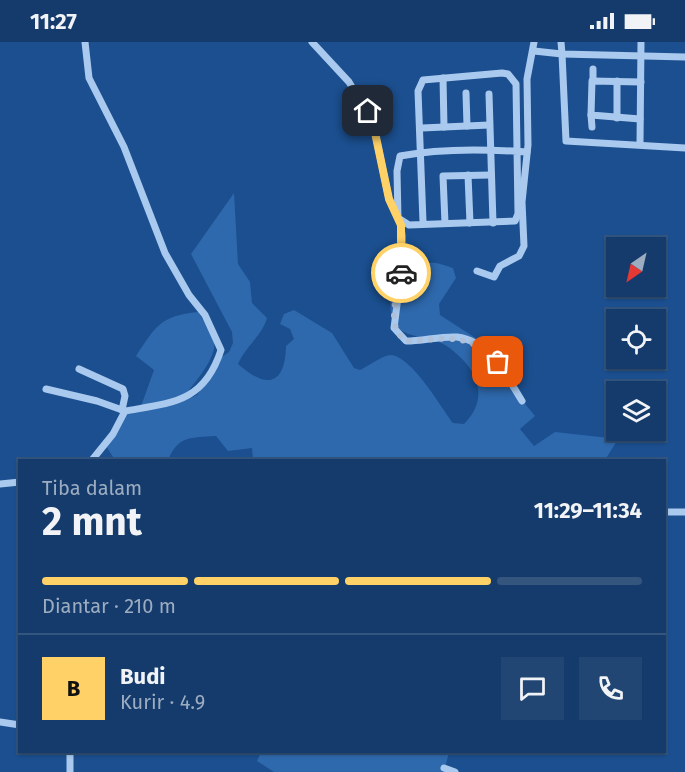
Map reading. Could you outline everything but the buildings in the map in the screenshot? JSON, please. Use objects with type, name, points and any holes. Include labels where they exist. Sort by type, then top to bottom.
[{"type":"street","points":[[46,389],[123,411],[165,405],[191,396],[201,387],[221,350],[205,315],[189,295],[165,253],[124,147],[89,78],[85,42]]},
{"type":"street","points":[[312,42],[349,82],[373,123],[389,199],[398,218],[409,225],[423,222],[515,221],[518,214],[515,151],[516,84],[513,78],[502,73],[423,80],[419,88],[422,128],[423,222]]},
{"type":"street","points":[[477,271],[494,277],[501,266],[519,256],[524,246],[522,202],[527,152],[527,79],[534,42]]},
{"type":"street","points":[[561,42],[566,141],[685,148]]},
{"type":"street","points":[[640,144],[641,42]]},
{"type":"street","points":[[534,51],[562,54],[685,57]]},
{"type":"street","points":[[592,127],[593,69]]},
{"type":"street","points":[[443,78],[444,127]]},
{"type":"street","points":[[592,80],[641,82]]},
{"type":"street","points":[[617,81],[617,118]]},
{"type":"street","points":[[466,93],[467,126]]},
{"type":"street","points":[[489,94],[493,223]]},
{"type":"street","points":[[591,115],[640,119]]},
{"type":"street","points":[[422,128],[489,125]]},
{"type":"street","points":[[522,402],[498,362],[484,348],[460,338],[406,341],[398,336],[394,328],[402,266],[402,236],[398,218],[398,161],[400,156],[422,152],[527,152]]},
{"type":"street","points":[[468,175],[470,223]]},
{"type":"street","points":[[444,223],[443,176],[490,175]]},
{"type":"street","points":[[501,266],[512,270]]},
{"type":"street","points":[[80,369],[123,389],[125,396],[123,411],[113,434],[93,459]]},
{"type":"street","points":[[0,484],[18,482]]},
{"type":"street","points":[[666,512],[685,512]]},
{"type":"street","points":[[0,722],[18,725]]},
{"type":"street","points":[[70,753],[70,772]]},
{"type":"street","points":[[444,768],[455,772]]},
{"type":"shaded area","points":[[234,193],[238,264],[250,282],[252,303],[267,318],[238,364],[248,372],[265,380],[278,376],[285,359],[286,346],[294,339],[290,329],[280,324],[284,314],[294,310],[332,333],[354,368],[360,370],[390,355],[407,363],[453,423],[464,424],[473,413],[477,402],[478,391],[471,371],[464,361],[445,345],[399,329],[391,314],[390,304],[393,294],[404,277],[420,266],[430,263],[439,264],[453,268],[456,278],[439,304],[440,315],[491,348],[485,355],[535,416],[520,429],[534,446],[555,432],[617,441],[606,459],[253,459],[252,448],[228,451],[216,436],[186,439],[176,446],[168,459],[114,459],[104,443],[125,412],[140,409],[154,370],[136,356],[154,330],[175,316],[198,312],[213,336],[215,344],[209,362],[179,403],[197,395],[220,358],[229,352],[233,343],[232,332],[191,254]]},
{"type":"shaded area","points":[[261,753],[449,753],[444,772],[274,772],[257,761]]},
{"type":"way so far","points":[[401,273],[394,314],[394,328],[398,336],[406,341],[460,338],[484,348],[498,362]]},
{"type":"route","points":[[368,111],[381,155],[389,199],[401,225],[401,273]]}]
